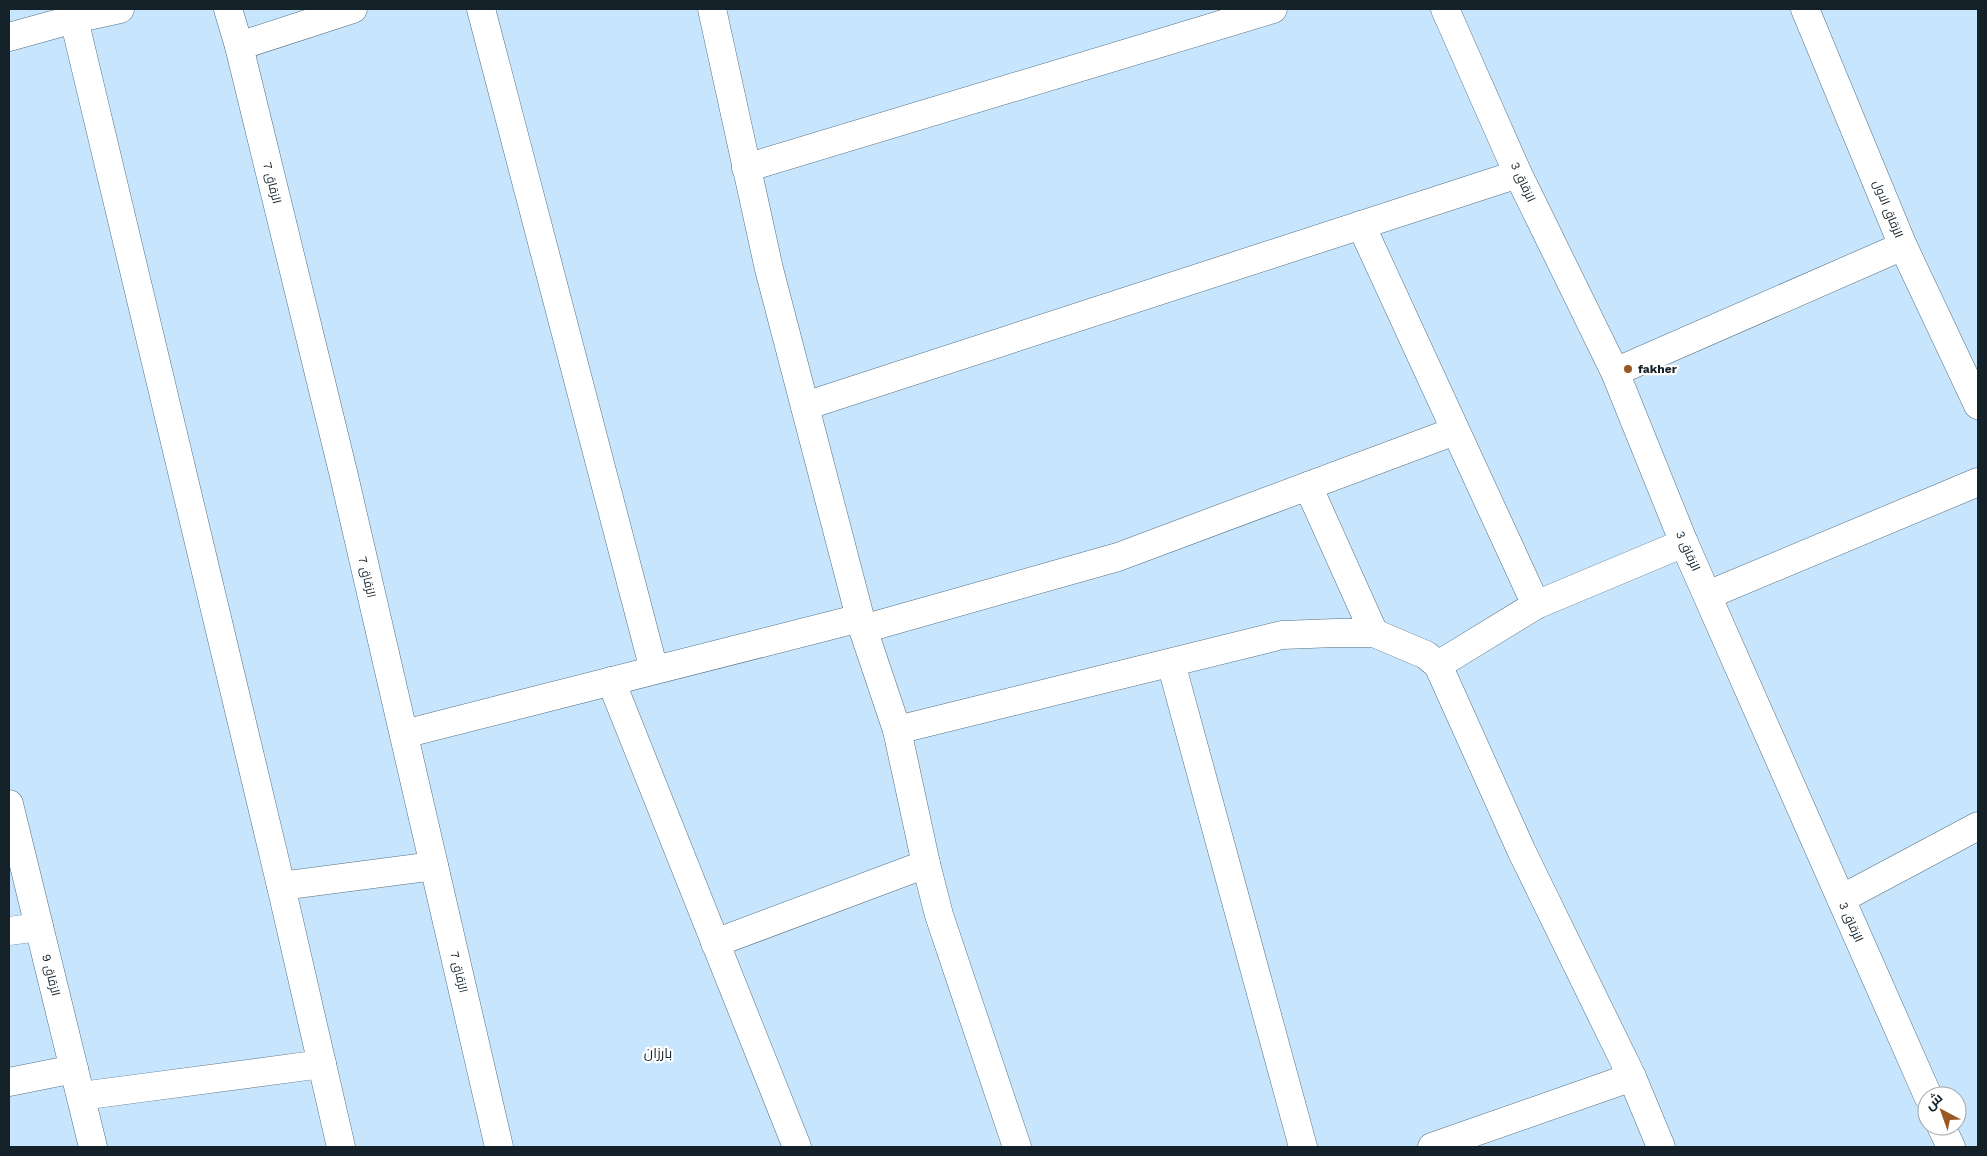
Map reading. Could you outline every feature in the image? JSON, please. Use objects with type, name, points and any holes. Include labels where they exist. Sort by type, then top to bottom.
[{"type":"street","points":[[9,37],[74,19],[120,9]]},
{"type":"street","name":"الزقاق 7","points":[[228,9],[239,46],[342,466],[500,1147]]},
{"type":"street","points":[[239,46],[353,9]]},
{"type":"street","points":[[481,9],[654,670]]},
{"type":"street","points":[[712,9],[769,269],[862,623],[897,730],[938,914],[1018,1147]]},
{"type":"street","points":[[746,168],[1273,9]]},
{"type":"street","name":"الزقاق 3","points":[[1445,9],[1518,174],[1615,372],[1684,543],[1924,1086]]},
{"type":"street","name":"الزقاق الاول","points":[[1805,9],[1903,246],[1978,404]]},
{"type":"street","points":[[74,19],[281,886],[341,1147]]},
{"type":"street","points":[[805,406],[1518,174]]},
{"type":"street","points":[[1361,225],[1536,605]]},
{"type":"street","points":[[1615,372],[1903,246]]},
{"type":"street","points":[[404,734],[654,670],[862,623],[1118,558],[1455,431]]},
{"type":"street","points":[[1708,595],[1978,482]]},
{"type":"street","points":[[1308,486],[1374,633]]},
{"type":"street","points":[[1438,665],[1536,605],[1684,543]]},
{"type":"street","points":[[897,730],[1282,636],[1336,632],[1374,633],[1426,655],[1438,665],[1522,852],[1632,1077],[1661,1147]]},
{"type":"street","points":[[1171,663],[1303,1147]]},
{"type":"street","points":[[611,681],[797,1147]]},
{"type":"street","name":"الزقاق 9","points":[[9,804],[93,1147]]},
{"type":"street","points":[[1841,899],[1978,826]]},
{"type":"street","points":[[715,943],[926,864]]},
{"type":"street","points":[[281,886],[434,866]]},
{"type":"street","points":[[9,931],[39,927]]},
{"type":"street","points":[[81,1096],[322,1064]]},
{"type":"street","points":[[9,1082],[74,1069]]},
{"type":"street","points":[[1432,1147],[1632,1077]]},
{"type":"place","name":"fakher","points":[[1628,369]]},
{"type":"district","name":"بارزان","points":[[658,1053]]}]
